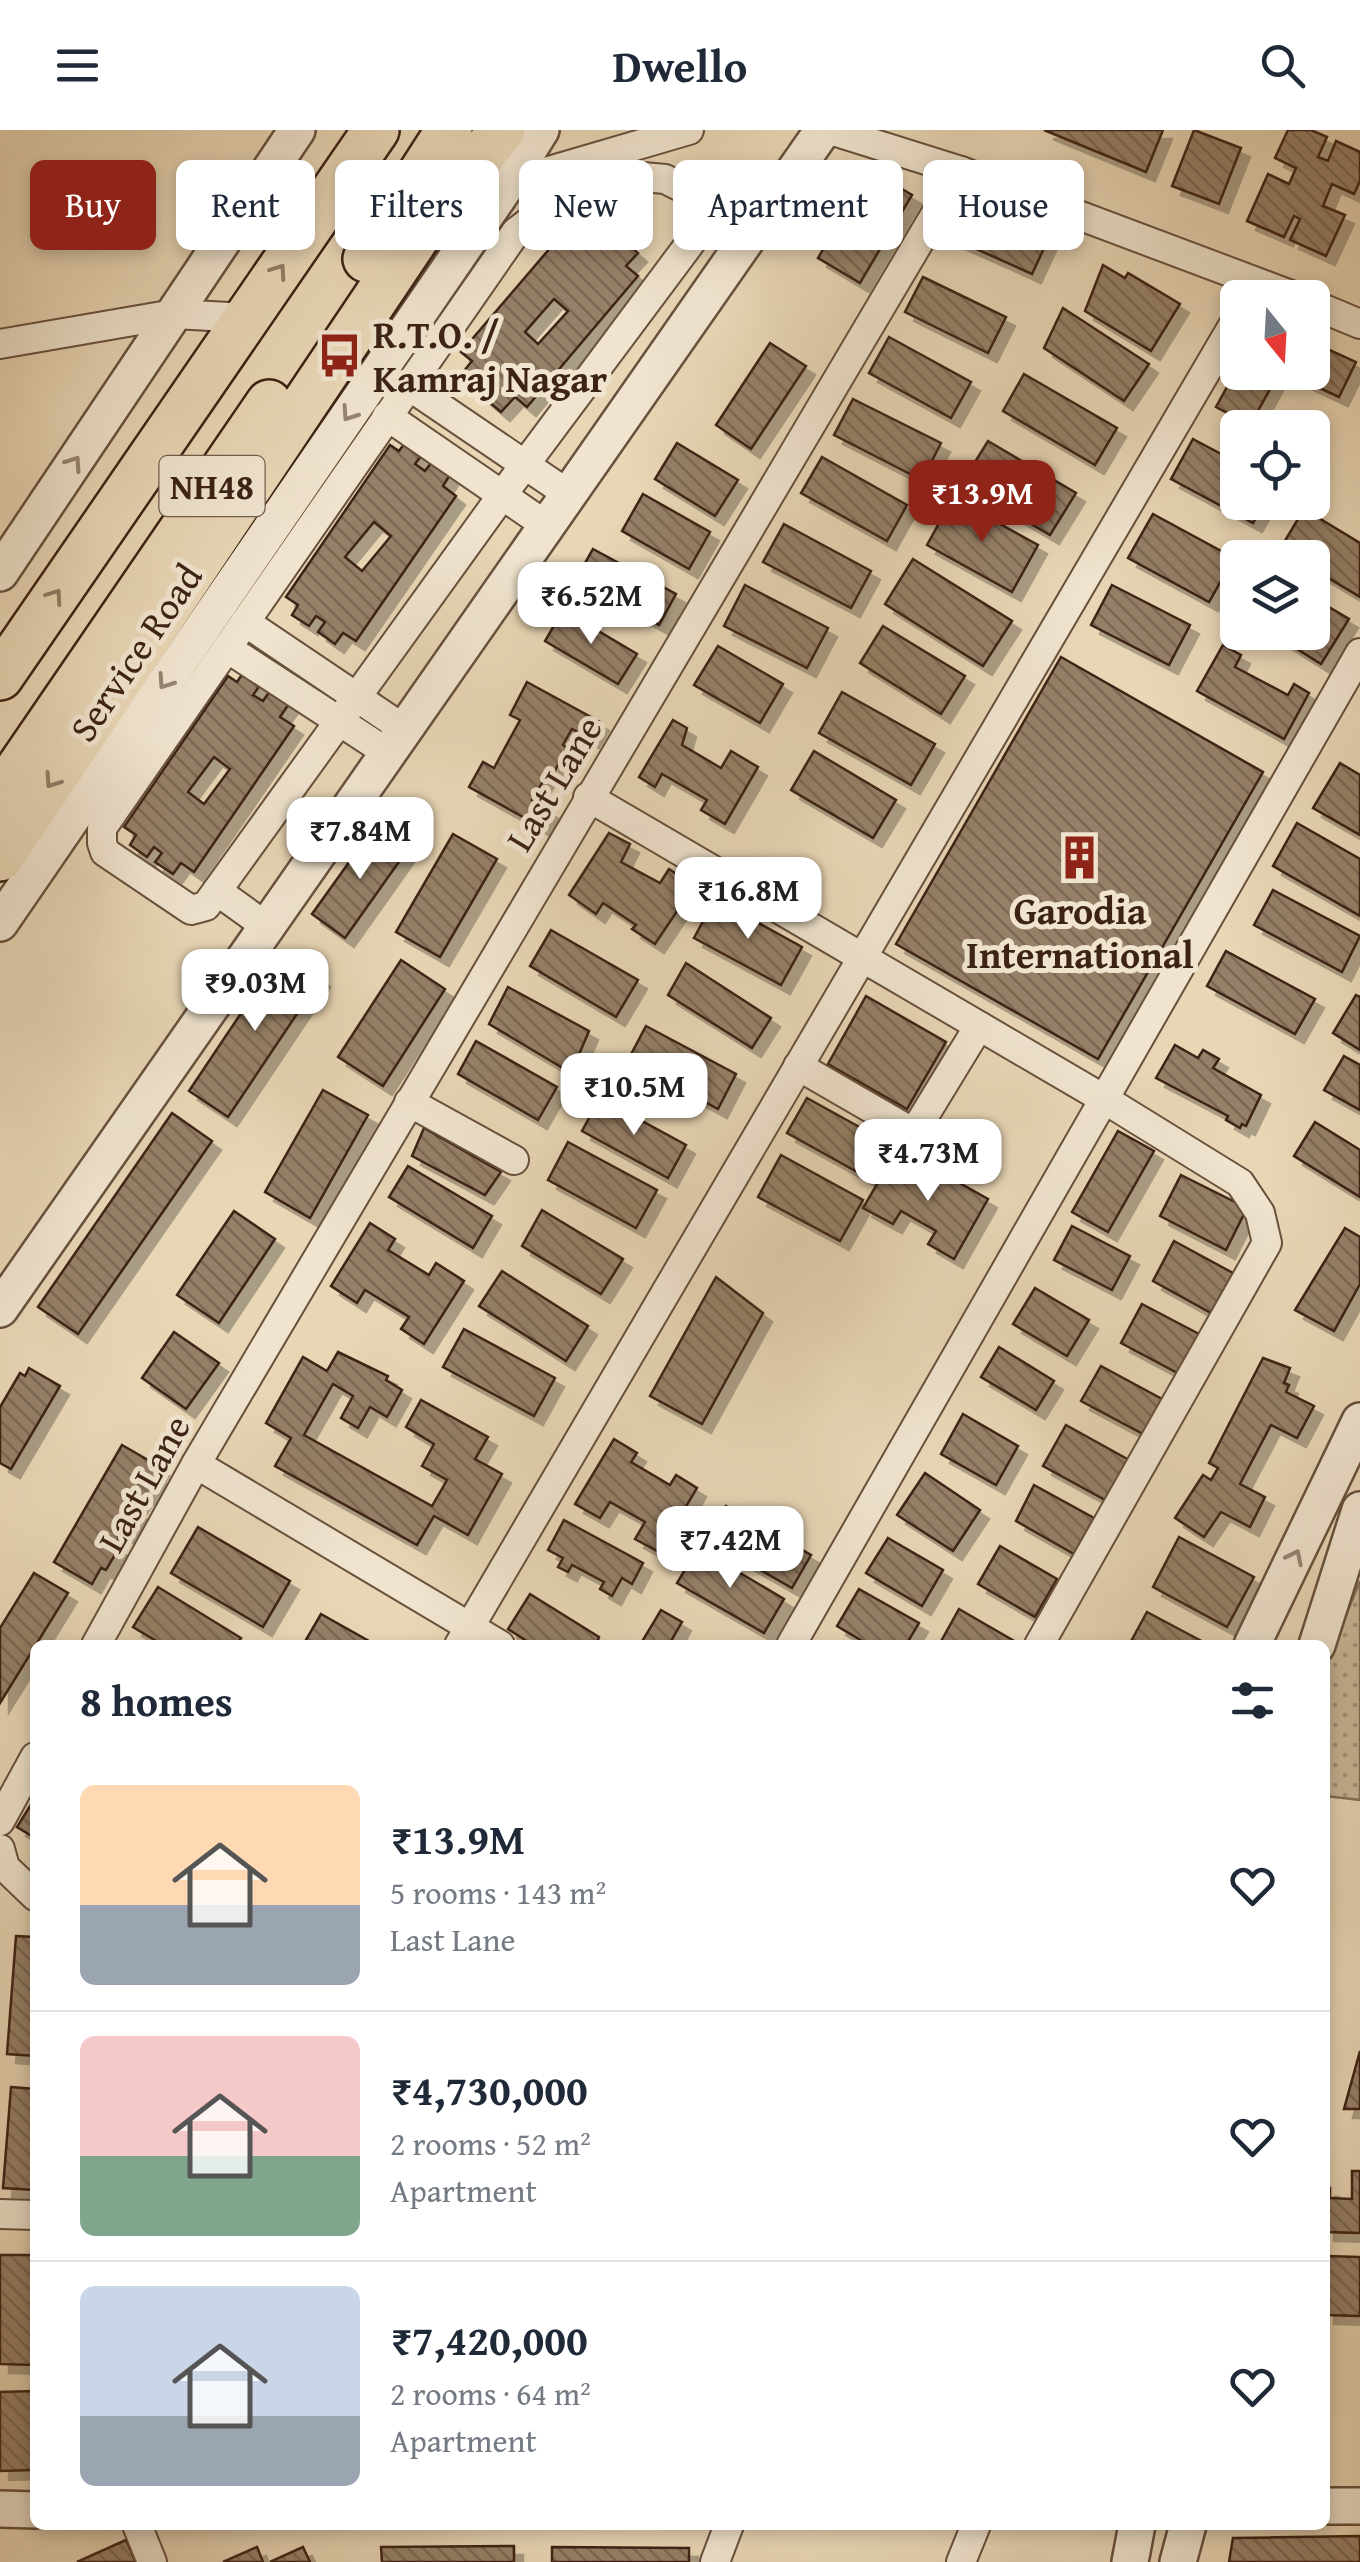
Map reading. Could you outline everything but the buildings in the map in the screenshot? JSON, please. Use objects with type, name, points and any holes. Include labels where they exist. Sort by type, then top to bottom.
[{"type":"highway","name":"NH48","points":[[431,160],[449,130]]},
{"type":"highway","points":[[435,160],[460,130]]},
{"type":"highway","points":[[0,858],[416,238],[502,130]]},
{"type":"highway","name":"NH48","points":[[0,677],[373,134]]},
{"type":"highway","name":"NH48","points":[[0,796],[371,250]]},
{"type":"street","points":[[0,573],[297,130]]},
{"type":"street","name":"Service Road","points":[[0,923],[508,183],[540,130]]},
{"type":"street","points":[[508,183],[689,130]]},
{"type":"street","points":[[0,1309],[826,130],[923,160]]},
{"type":"street","points":[[632,176],[665,179],[691,192],[700,212],[694,238],[524,465],[206,906],[191,910],[105,852],[100,835],[408,386],[516,232],[547,206],[592,185],[632,176]]},
{"type":"street","points":[[1084,221],[1231,280]]},
{"type":"street","name":"Last Lane","points":[[99,1640],[196,1464],[923,236]]},
{"type":"street","points":[[662,281],[698,308]]},
{"type":"street","points":[[1330,312],[1360,324]]},
{"type":"street","points":[[0,344],[174,314],[247,318]]},
{"type":"street","points":[[196,1464],[464,1636],[1220,348]]},
{"type":"street","points":[[408,386],[568,494]]},
{"type":"street","points":[[387,416],[546,526]]},
{"type":"street","points":[[245,622],[356,698],[396,741]]},
{"type":"street","points":[[227,648],[339,722],[396,741]]},
{"type":"street","points":[[793,1640],[1360,653]]},
{"type":"street","points":[[588,798],[1104,1099],[1240,1183],[1260,1213],[1267,1244],[1043,1640]]},
{"type":"street","points":[[217,891],[267,926]]},
{"type":"street","points":[[798,1066],[913,1129],[978,1026]]},
{"type":"street","points":[[409,1102],[514,1160]]},
{"type":"street","points":[[1254,1640],[1360,1421]]},
{"type":"street","points":[[1319,1640],[1358,1525]]},
{"type":"street","points":[[0,1821],[30,1766]]},
{"type":"street","points":[[0,1849],[5,1867],[30,1891]]},
{"type":"street","points":[[0,2214],[30,2215]]},
{"type":"street","points":[[1330,2506],[1360,2506]]},
{"type":"street","points":[[0,2509],[30,2510]]},
{"type":"street","points":[[140,2530],[152,2562]]},
{"type":"street","points":[[714,2562],[727,2530]]},
{"type":"street","points":[[961,2562],[974,2530]]},
{"type":"street","points":[[1130,2562],[1135,2530]]},
{"type":"street","points":[[1178,2562],[1187,2530]]},
{"type":"shaded area","points":[[1360,1581],[1360,1800],[1330,1797],[1330,1654]]},
{"type":"place","name":"R.T.O. / Kamraj Nagar","points":[[340,356]]},
{"type":"place","name":"Garodia International","points":[[1080,858]]}]
